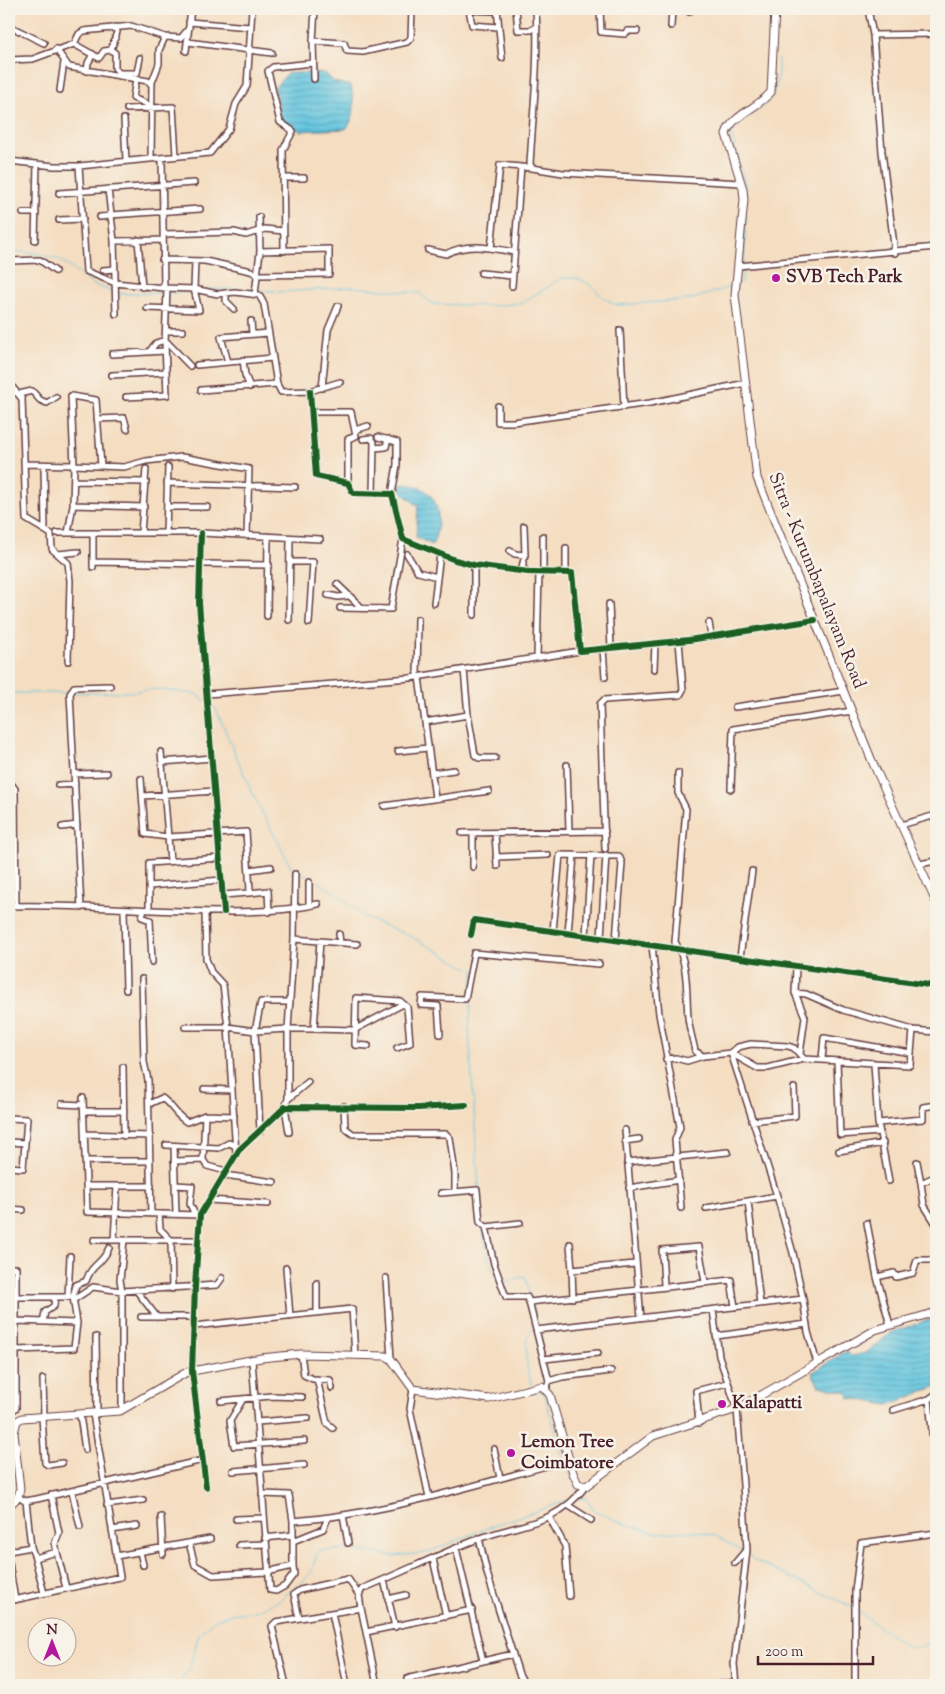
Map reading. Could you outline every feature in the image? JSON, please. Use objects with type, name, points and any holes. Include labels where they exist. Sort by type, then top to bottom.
[{"type":"main road","name":"Sitra - Kurumbapalayam Road","points":[[775,9],[771,92],[763,101],[728,127],[726,134],[741,183],[744,200],[742,266],[736,283],[737,318],[757,478],[852,711],[936,902]]},
{"type":"main road","points":[[9,1506],[18,1497],[20,1479],[12,1434],[17,1421],[122,1410],[192,1371],[252,1360],[301,1354],[380,1354],[391,1359],[413,1389],[489,1400],[542,1386],[550,1395],[565,1461],[578,1484],[585,1488],[648,1439],[737,1409],[875,1330],[936,1312]]},
{"type":"street","points":[[186,51],[191,9]]},
{"type":"street","points":[[9,161],[79,166],[210,153],[230,130],[236,104],[246,86],[252,9]]},
{"type":"street","points":[[314,79],[313,41],[315,9]]},
{"type":"street","points":[[313,41],[344,42],[347,51],[363,52],[407,42],[411,38],[412,9]]},
{"type":"street","points":[[498,27],[472,25],[469,9],[495,10],[498,27],[502,58]]},
{"type":"street","points":[[516,9],[518,30],[531,30],[537,26]]},
{"type":"street","points":[[532,168],[530,164],[535,115],[536,9]]},
{"type":"street","points":[[600,9],[601,32],[625,34],[627,31],[637,31]]},
{"type":"street","points":[[671,26],[672,9]]},
{"type":"street","points":[[868,9],[873,36],[882,152],[895,253]]},
{"type":"street","points":[[190,22],[250,27]]},
{"type":"street","points":[[9,26],[44,43]]},
{"type":"street","points":[[74,44],[79,34],[84,31],[131,26],[165,37],[181,38],[189,28]]},
{"type":"street","points":[[111,50],[117,32],[116,28]]},
{"type":"street","points":[[873,36],[934,34]]},
{"type":"street","points":[[151,158],[149,109],[152,85],[159,64],[159,50],[165,37]]},
{"type":"street","points":[[188,42],[272,53]]},
{"type":"street","points":[[9,60],[33,60],[56,49],[74,44],[99,58],[104,51],[111,50]]},
{"type":"street","points":[[56,49],[69,67],[148,81],[152,85]]},
{"type":"street","points":[[111,50],[115,53],[115,68],[119,73],[137,73],[140,58]]},
{"type":"street","points":[[87,71],[88,63],[93,54]]},
{"type":"street","points":[[60,90],[64,62]]},
{"type":"street","points":[[284,251],[283,150],[293,131],[280,122],[268,71],[273,67],[313,63]]},
{"type":"street","points":[[136,79],[133,98],[148,104],[149,109]]},
{"type":"street","points":[[127,109],[172,108],[176,156]]},
{"type":"street","points":[[124,119],[126,161]]},
{"type":"street","points":[[126,397],[167,395],[165,340],[167,298],[162,260],[164,210],[162,158]]},
{"type":"street","points":[[35,240],[37,164]]},
{"type":"street","points":[[491,248],[500,165],[563,173],[741,183]]},
{"type":"street","points":[[79,166],[86,271],[115,283],[142,287],[226,293],[255,291],[260,295],[264,304],[277,384],[281,392],[310,391],[340,382]]},
{"type":"street","points":[[512,286],[521,167]]},
{"type":"street","points":[[284,178],[304,178]]},
{"type":"street","points":[[59,193],[194,183]]},
{"type":"street","points":[[108,189],[114,241],[116,314]]},
{"type":"street","points":[[100,217],[164,210],[200,209]]},
{"type":"street","points":[[23,212],[36,213]]},
{"type":"street","points":[[255,291],[260,251],[259,217]]},
{"type":"street","points":[[59,220],[83,219]]},
{"type":"street","points":[[114,241],[234,232],[246,234],[265,228],[283,231]]},
{"type":"street","points":[[138,240],[142,287]]},
{"type":"street","points":[[742,266],[895,253],[936,247]]},
{"type":"street","points":[[428,250],[446,254],[458,248],[491,248],[514,252]]},
{"type":"street","points":[[162,260],[215,263],[258,274],[329,274],[330,249],[260,251]]},
{"type":"street","points":[[9,261],[40,260],[56,271]]},
{"type":"street","points":[[147,308],[190,312],[199,310],[195,261]]},
{"type":"street","points":[[103,270],[114,269]]},
{"type":"street","points":[[481,273],[512,276]]},
{"type":"street","points":[[226,293],[226,301],[234,309]]},
{"type":"street","points":[[322,388],[328,330],[338,306]]},
{"type":"street","points":[[252,321],[252,334]]},
{"type":"street","points":[[620,330],[624,407]]},
{"type":"street","points":[[166,331],[183,331]]},
{"type":"street","points":[[228,362],[221,337],[268,333]]},
{"type":"street","points":[[149,352],[156,343],[165,340]]},
{"type":"street","points":[[165,340],[190,366]]},
{"type":"street","points":[[112,354],[165,351]]},
{"type":"street","points":[[197,365],[273,358]]},
{"type":"street","points":[[243,360],[245,376],[250,386]]},
{"type":"street","points":[[112,375],[166,372]]},
{"type":"street","points":[[9,383],[22,399],[26,464],[26,519],[51,534],[52,549],[68,563],[70,581],[68,660]]},
{"type":"street","points":[[498,406],[497,418],[501,423],[624,407],[746,383]]},
{"type":"street","points":[[201,390],[277,384]]},
{"type":"street","points":[[9,390],[19,394],[32,391],[40,400],[47,402],[56,397]]},
{"type":"street","points":[[310,391],[316,476],[348,483]]},
{"type":"street","points":[[68,533],[73,505],[74,481],[71,396],[96,400],[100,466]]},
{"type":"street","points":[[312,412],[351,412],[356,436],[348,439],[348,483],[353,493],[392,494]]},
{"type":"street","points":[[97,419],[124,418],[126,429]]},
{"type":"street","points":[[355,430],[368,426]]},
{"type":"street","points":[[340,608],[390,609],[403,539],[392,494],[397,465],[397,442],[378,437]]},
{"type":"street","points":[[363,439],[371,438],[374,442],[372,494]]},
{"type":"street","points":[[374,448],[386,447],[388,439]]},
{"type":"street","points":[[26,464],[124,467],[160,459],[191,458],[249,469],[247,536]]},
{"type":"street","points":[[44,465],[44,530]]},
{"type":"street","points":[[166,533],[168,467]]},
{"type":"street","points":[[141,533],[146,469]]},
{"type":"street","points":[[74,481],[146,482]]},
{"type":"street","points":[[167,483],[295,487]]},
{"type":"street","points":[[73,505],[144,506]]},
{"type":"street","points":[[167,506],[208,507]]},
{"type":"street","points":[[524,526],[525,556],[522,567],[529,572]]},
{"type":"street","points":[[57,533],[201,533],[320,539]]},
{"type":"street","points":[[93,533],[93,565],[269,565]]},
{"type":"street","points":[[201,533],[199,604],[224,912]]},
{"type":"street","points":[[267,616],[268,536]]},
{"type":"street","points":[[537,658],[543,536]]},
{"type":"street","points":[[289,620],[290,538]]},
{"type":"street","points":[[403,539],[474,565],[529,572],[572,573],[580,651]]},
{"type":"street","points":[[566,548],[566,573]]},
{"type":"street","points":[[510,550],[515,554],[525,556]]},
{"type":"street","points":[[58,554],[78,552]]},
{"type":"street","points":[[408,554],[418,572],[437,577]]},
{"type":"street","points":[[434,603],[440,554]]},
{"type":"street","points":[[290,562],[313,562],[309,623]]},
{"type":"street","points":[[474,565],[474,615]]},
{"type":"street","points":[[337,584],[361,607]]},
{"type":"street","points":[[328,594],[338,597],[348,596]]},
{"type":"street","points":[[609,604],[611,648]]},
{"type":"street","points":[[418,619],[418,677],[435,798]]},
{"type":"street","points":[[207,694],[418,677],[580,651],[679,641],[815,620]]},
{"type":"street","points":[[709,623],[711,636]]},
{"type":"street","points":[[601,938],[606,852],[600,704],[604,700],[680,695],[683,690],[679,641]]},
{"type":"street","points":[[654,669],[655,643]]},
{"type":"street","points":[[603,649],[605,677]]},
{"type":"street","points":[[464,670],[468,715],[475,755],[479,758],[495,758]]},
{"type":"street","points":[[80,908],[70,692],[74,687],[80,686],[110,686]]},
{"type":"street","points":[[735,707],[844,691]]},
{"type":"street","points":[[731,789],[733,729],[852,711]]},
{"type":"street","points":[[425,722],[468,715]]},
{"type":"street","points":[[398,751],[428,748]]},
{"type":"street","points":[[161,752],[170,861]]},
{"type":"street","points":[[162,762],[212,758]]},
{"type":"street","points":[[566,765],[569,832]]},
{"type":"street","points":[[432,773],[454,770]]},
{"type":"street","points":[[74,774],[107,773]]},
{"type":"street","points":[[678,773],[678,793],[686,809],[675,942],[679,948],[688,988],[688,1018],[695,1052],[703,1056]]},
{"type":"street","points":[[141,779],[145,834],[168,837],[246,832],[250,890],[248,893]]},
{"type":"street","points":[[9,781],[16,790],[16,906]]},
{"type":"street","points":[[58,784],[75,784]]},
{"type":"street","points":[[143,796],[214,790]]},
{"type":"street","points":[[384,806],[489,791]]},
{"type":"street","points":[[902,825],[936,815]]},
{"type":"street","points":[[62,827],[77,825]]},
{"type":"street","points":[[462,833],[605,831]]},
{"type":"street","points":[[473,833],[473,867]]},
{"type":"street","points":[[495,833],[497,866]]},
{"type":"street","points":[[553,931],[558,858],[563,854],[591,855],[606,852],[621,858],[616,940]]},
{"type":"street","points":[[496,857],[548,855]]},
{"type":"street","points":[[568,934],[574,855]]},
{"type":"street","points":[[586,936],[591,855]]},
{"type":"street","points":[[152,962],[150,920],[142,917],[146,910],[149,886],[147,864],[220,858]]},
{"type":"street","points":[[919,864],[936,861]]},
{"type":"street","points":[[249,870],[271,867]]},
{"type":"street","points":[[740,957],[752,871]]},
{"type":"street","points":[[198,1215],[236,1154],[285,1107],[288,1099],[288,1029],[294,939],[295,874]]},
{"type":"street","points":[[149,886],[222,880]]},
{"type":"street","points":[[309,882],[309,906]]},
{"type":"street","points":[[223,895],[268,891],[269,912]]},
{"type":"street","points":[[9,906],[269,912],[294,910],[318,904]]},
{"type":"street","points":[[124,910],[126,990]]},
{"type":"street","points":[[206,912],[206,959],[211,972],[223,985],[228,1027],[236,1154]]},
{"type":"street","points":[[471,935],[474,920],[936,986]]},
{"type":"street","points":[[339,934],[340,943]]},
{"type":"street","points":[[294,939],[357,944]]},
{"type":"street","points":[[314,1029],[320,942]]},
{"type":"street","points":[[652,945],[652,969],[666,1059],[680,1127],[675,1136],[681,1208]]},
{"type":"street","points":[[440,1034],[438,1006],[421,1005],[422,997],[465,999],[474,953],[599,964]]},
{"type":"street","points":[[796,966],[795,993],[805,1017],[802,1056]]},
{"type":"street","points":[[142,979],[144,1062],[148,1080],[149,1104],[151,1214]]},
{"type":"street","points":[[795,993],[806,994],[843,1010],[913,1030],[936,1032]]},
{"type":"street","points":[[368,1046],[355,1045],[356,998],[400,1001],[407,1007],[410,1043],[397,1048]]},
{"type":"street","points":[[260,1131],[256,1031],[261,1002],[290,1002]]},
{"type":"street","points":[[186,1027],[228,1027],[256,1031],[288,1029],[354,1030],[403,1004]]},
{"type":"street","points":[[731,1053],[757,1068],[768,1068],[802,1056],[837,1061],[910,1065],[913,1030]]},
{"type":"street","points":[[822,1059],[824,1038],[911,1053]]},
{"type":"street","points":[[666,1059],[676,1058],[687,1061],[703,1056],[731,1053],[738,1047],[751,1044],[788,1046],[794,1048],[802,1056]]},
{"type":"street","points":[[731,1053],[793,1252],[807,1324],[817,1363]]},
{"type":"street","points":[[837,1061],[840,1135],[880,1132]]},
{"type":"street","points":[[874,1064],[878,1123],[889,1181]]},
{"type":"street","points":[[123,1067],[124,1136]]},
{"type":"street","points":[[288,1099],[308,1082]]},
{"type":"street","points":[[752,1121],[795,1116],[794,1088]]},
{"type":"street","points":[[204,1089],[232,1090]]},
{"type":"street","points":[[83,1098],[87,1161],[87,1212],[198,1215]]},
{"type":"street","points":[[149,1104],[162,1098],[173,1106],[177,1116],[187,1122],[205,1115],[234,1116]]},
{"type":"street","points":[[62,1104],[84,1108],[124,1111]]},
{"type":"street","points":[[878,1123],[923,1119],[923,1106],[936,1105]]},
{"type":"street","points":[[344,1106],[345,1128],[353,1134],[446,1134],[450,1138],[455,1173],[455,1191]]},
{"type":"street","points":[[285,1107],[418,1108],[466,1106]]},
{"type":"street","points":[[285,1107],[290,1132]]},
{"type":"street","points":[[205,1115],[204,1160],[207,1166],[225,1173],[274,1182]]},
{"type":"street","points":[[9,1118],[26,1119],[23,1168],[9,1167]]},
{"type":"street","points":[[625,1130],[641,1318]]},
{"type":"street","points":[[84,1134],[150,1136]]},
{"type":"street","points":[[625,1141],[639,1139]]},
{"type":"street","points":[[9,1142],[25,1143]]},
{"type":"street","points":[[166,1145],[219,1148],[229,1143],[236,1146]]},
{"type":"street","points":[[839,1151],[883,1143]]},
{"type":"street","points":[[174,1146],[176,1214]]},
{"type":"street","points":[[627,1162],[728,1152]]},
{"type":"street","points":[[174,1161],[204,1160]]},
{"type":"street","points":[[87,1161],[150,1161]]},
{"type":"street","points":[[917,1162],[924,1205],[936,1224]]},
{"type":"street","points":[[921,1183],[936,1176]]},
{"type":"street","points":[[629,1188],[679,1180]]},
{"type":"street","points":[[175,1185],[192,1186],[190,1204],[198,1215],[192,1371],[206,1487]]},
{"type":"street","points":[[87,1186],[150,1186]]},
{"type":"street","points":[[114,1240],[117,1186]]},
{"type":"street","points":[[441,1193],[477,1190],[483,1225],[506,1297],[527,1297],[531,1302],[549,1381],[546,1389]]},
{"type":"street","points":[[706,1208],[777,1196]]},
{"type":"street","points":[[209,1200],[268,1204]]},
{"type":"street","points":[[748,1201],[760,1304]]},
{"type":"street","points":[[9,1209],[23,1210]]},
{"type":"street","points":[[159,1214],[160,1229],[171,1240],[172,1289]]},
{"type":"street","points":[[483,1225],[520,1223]]},
{"type":"street","points":[[867,1223],[877,1277],[890,1325]]},
{"type":"street","points":[[94,1240],[198,1240]]},
{"type":"street","points":[[122,1410],[122,1291],[120,1280],[124,1240]]},
{"type":"street","points":[[570,1244],[573,1298]]},
{"type":"street","points":[[664,1286],[662,1250],[699,1247],[705,1282]]},
{"type":"street","points":[[89,1290],[86,1281],[90,1270],[105,1257],[109,1248]]},
{"type":"street","points":[[16,1350],[74,1348],[77,1323],[72,1297],[70,1256]]},
{"type":"street","points":[[877,1277],[894,1273],[896,1277],[913,1273],[917,1260],[932,1260],[936,1258]]},
{"type":"street","points":[[572,1270],[635,1264]]},
{"type":"street","points":[[9,1268],[16,1268],[16,1297],[11,1308],[16,1320],[16,1408],[10,1412],[17,1421]]},
{"type":"street","points":[[286,1268],[290,1316]]},
{"type":"street","points":[[16,1297],[72,1297],[94,1287],[122,1291],[217,1285],[222,1278]]},
{"type":"street","points":[[386,1278],[391,1359]]},
{"type":"street","points":[[531,1302],[731,1280],[735,1307]]},
{"type":"street","points":[[72,1297],[76,1285],[86,1281]]},
{"type":"street","points":[[317,1284],[317,1313]]},
{"type":"street","points":[[136,1290],[157,1317]]},
{"type":"street","points":[[43,1322],[45,1312],[54,1306],[55,1297]]},
{"type":"street","points":[[535,1326],[641,1318],[803,1299]]},
{"type":"street","points":[[194,1326],[352,1309],[355,1354]]},
{"type":"street","points":[[713,1310],[719,1356],[737,1409],[747,1550],[734,1664],[736,1684],[716,1685]]},
{"type":"street","points":[[141,1317],[194,1317]]},
{"type":"street","points":[[16,1320],[77,1323]]},
{"type":"street","points":[[716,1336],[807,1324]]},
{"type":"street","points":[[9,1333],[16,1333]]},
{"type":"street","points":[[9,1602],[120,1577],[107,1505],[95,1414],[96,1337]]},
{"type":"street","points":[[544,1359],[598,1353]]},
{"type":"street","points":[[301,1354],[304,1374],[317,1379],[330,1380],[332,1388]]},
{"type":"street","points":[[252,1360],[267,1572],[270,1590],[276,1591],[285,1586],[294,1574],[293,1520],[290,1495],[262,1494]]},
{"type":"street","points":[[549,1381],[562,1377],[611,1371]]},
{"type":"street","points":[[43,1379],[45,1463],[62,1463]]},
{"type":"street","points":[[317,1379],[327,1423],[333,1428]]},
{"type":"street","points":[[699,1423],[696,1391],[727,1383]]},
{"type":"street","points":[[413,1389],[410,1410],[429,1497]]},
{"type":"street","points":[[893,1410],[929,1399],[936,1394]]},
{"type":"street","points":[[221,1401],[302,1397]]},
{"type":"street","points":[[244,1399],[230,1421],[234,1446],[304,1441]]},
{"type":"street","points":[[929,1399],[936,1473]]},
{"type":"street","points":[[80,1415],[85,1450]]},
{"type":"street","points":[[257,1422],[308,1418]]},
{"type":"street","points":[[494,1449],[500,1478]]},
{"type":"street","points":[[18,1497],[26,1501],[104,1485],[203,1460]]},
{"type":"street","points":[[293,1520],[328,1518],[429,1497],[565,1461]]},
{"type":"street","points":[[233,1471],[304,1465]]},
{"type":"street","points":[[376,1685],[361,1608],[360,1595],[362,1589],[479,1538],[549,1517],[571,1504],[585,1488]]},
{"type":"street","points":[[72,1491],[80,1526]]},
{"type":"street","points":[[51,1495],[59,1533],[55,1543],[66,1588]]},
{"type":"street","points":[[107,1505],[142,1500]]},
{"type":"street","points":[[26,1501],[31,1547],[44,1593]]},
{"type":"street","points":[[571,1504],[592,1520]]},
{"type":"street","points":[[343,1515],[348,1543]]},
{"type":"street","points":[[160,1517],[163,1551]]},
{"type":"street","points":[[549,1517],[565,1546],[569,1596]]},
{"type":"street","points":[[236,1519],[264,1518]]},
{"type":"street","points":[[265,1538],[293,1538],[323,1529],[328,1518]]},
{"type":"street","points":[[112,1530],[137,1526]]},
{"type":"street","points":[[855,1685],[855,1599],[861,1543],[936,1533]]},
{"type":"street","points":[[479,1538],[487,1573],[525,1685]]},
{"type":"street","points":[[116,1556],[163,1551],[210,1539]]},
{"type":"street","points":[[189,1543],[195,1565],[206,1573],[213,1575],[267,1572],[293,1566]]},
{"type":"street","points":[[239,1545],[265,1544]]},
{"type":"street","points":[[9,1551],[31,1547]]},
{"type":"street","points":[[456,1548],[483,1661]]},
{"type":"street","points":[[737,1561],[747,1550]]},
{"type":"street","points":[[35,1558],[57,1552]]},
{"type":"street","points":[[140,1552],[144,1565]]},
{"type":"street","points":[[433,1559],[446,1616]]},
{"type":"street","points":[[9,1563],[15,1600]]},
{"type":"street","points":[[300,1618],[294,1594],[300,1590],[348,1579],[360,1595]]},
{"type":"street","points":[[384,1580],[395,1627]]},
{"type":"street","points":[[388,1599],[406,1595]]},
{"type":"street","points":[[286,1685],[272,1626],[276,1622],[361,1608]]},
{"type":"street","points":[[366,1632],[472,1610]]},
{"type":"street","points":[[332,1613],[347,1685]]},
{"type":"street","points":[[408,1685],[407,1679],[410,1678],[513,1654]]},
{"type":"water","points":[[288,73],[325,73],[334,82],[351,86],[354,103],[353,114],[346,129],[300,131],[280,120],[275,87]]},
{"type":"water","points":[[399,485],[412,485],[422,489],[430,495],[435,503],[438,512],[438,523],[432,545],[416,537],[418,506],[400,491]]},
{"type":"water","points":[[936,1319],[936,1387],[888,1405],[850,1398],[846,1392],[819,1386],[812,1373],[846,1351],[851,1356],[866,1353],[892,1332]]},
{"type":"waterway","points":[[746,187],[731,133],[766,104],[771,97],[778,76],[778,59]]},
{"type":"waterway","points":[[744,265],[746,214]]},
{"type":"waterway","points":[[9,251],[33,253],[59,259],[92,284],[113,292]]},
{"type":"waterway","points":[[739,283],[742,281],[743,269]]},
{"type":"waterway","points":[[258,290],[283,292],[352,287],[419,293],[434,304],[490,306],[522,303],[562,278],[577,278],[592,286],[602,297],[616,305],[689,300],[733,286]]},
{"type":"waterway","points":[[206,289],[254,289]]},
{"type":"waterway","points":[[169,293],[192,292]]},
{"type":"waterway","points":[[116,294],[165,293]]},
{"type":"waterway","points":[[72,693],[130,692],[154,689],[196,694],[205,701]]},
{"type":"waterway","points":[[9,693],[68,693]]},
{"type":"waterway","points":[[208,703],[216,709],[253,795],[290,865],[334,892],[366,918],[412,937],[468,968]]},
{"type":"waterway","points":[[472,969],[474,969],[469,1029],[479,1190]]},
{"type":"waterway","points":[[482,1226],[489,1261],[496,1277]]},
{"type":"waterway","points":[[504,1282],[525,1276],[531,1300]]},
{"type":"waterway","points":[[532,1303],[536,1323]]},
{"type":"waterway","points":[[532,1385],[528,1371],[526,1347],[533,1326]]},
{"type":"waterway","points":[[535,1390],[544,1393],[564,1460]]},
{"type":"waterway","points":[[565,1463],[578,1491]]},
{"type":"waterway","points":[[581,1494],[586,1498]]},
{"type":"waterway","points":[[578,1499],[586,1498],[594,1510],[622,1523],[656,1533],[695,1531],[716,1536],[743,1552]]},
{"type":"waterway","points":[[178,1685],[189,1669],[199,1634],[214,1620],[231,1614],[256,1611],[278,1601],[311,1573],[318,1551],[351,1549],[393,1556],[426,1553],[497,1524],[572,1499]]},
{"type":"waterway","points":[[749,1555],[753,1560],[852,1607]]},
{"type":"waterway","points":[[857,1611],[906,1646],[918,1648],[936,1639]]},
{"type":"cycle path","points":[[310,391],[316,476],[348,483],[353,493],[392,494],[403,539],[455,560],[474,565],[528,572],[572,573],[580,651],[689,640],[815,620]]},
{"type":"cycle path","points":[[201,533],[199,603],[224,912]]},
{"type":"cycle path","points":[[471,935],[474,920],[936,986]]},
{"type":"cycle path","points":[[206,1487],[192,1371],[200,1215],[239,1150],[285,1107],[418,1108],[466,1105]]},
{"type":"place","name":"SVB Tech Park","points":[[776,278]]},
{"type":"place","name":"Kalapatti","points":[[722,1404]]},
{"type":"place","name":"Lemon Tree Coimbatore","points":[[511,1453]]}]
